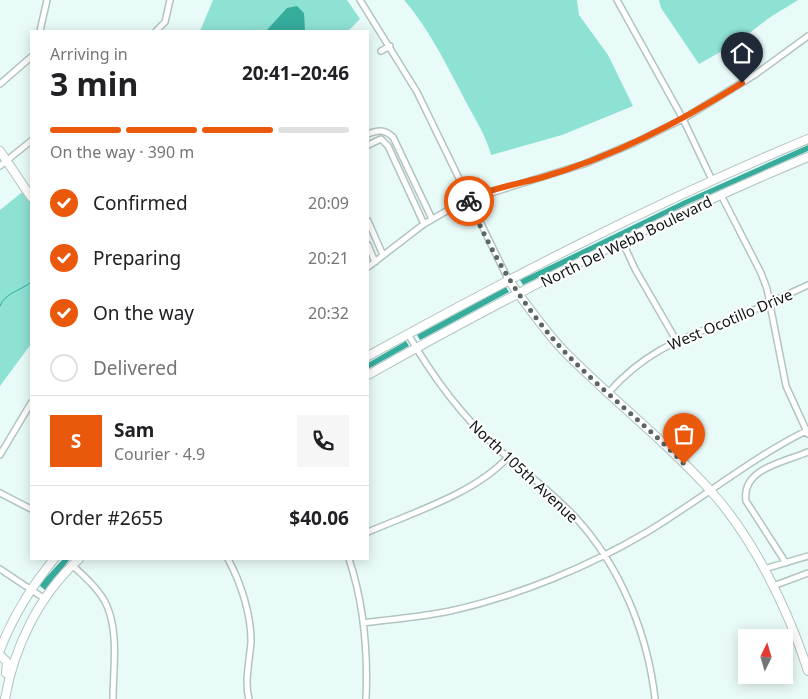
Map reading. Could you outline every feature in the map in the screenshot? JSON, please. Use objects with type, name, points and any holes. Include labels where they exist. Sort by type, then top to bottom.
[{"type":"street","points":[[40,30],[47,0]]},
{"type":"street","points":[[157,30],[165,22],[170,0]]},
{"type":"street","points":[[360,0],[390,46],[446,150],[468,199],[508,279],[518,294],[563,350],[665,443],[710,491],[764,569],[796,636],[808,671]]},
{"type":"street","points":[[617,0],[683,119],[712,180]]},
{"type":"street","points":[[369,266],[424,224],[468,199],[584,164],[634,143],[683,119],[756,74],[808,36]]},
{"type":"street","points":[[381,51],[390,46]]},
{"type":"street","points":[[0,84],[30,58]]},
{"type":"street","points":[[369,134],[382,131],[392,137],[432,219]]},
{"type":"street","points":[[369,145],[381,139],[388,146],[424,224]]},
{"type":"street","name":"North Del Webb Boulevard","points":[[369,355],[508,279],[712,180],[808,139]]},
{"type":"street","points":[[3,163],[30,142]]},
{"type":"street","points":[[0,152],[3,163],[30,196]]},
{"type":"street","name":"North Del Webb Boulevard","points":[[369,374],[518,294],[721,195],[808,156]]},
{"type":"street","points":[[363,624],[450,611],[543,581],[646,533],[772,449],[808,431],[786,386],[769,304],[756,259],[721,195]]},
{"type":"street","points":[[369,224],[383,256]]},
{"type":"street","points":[[622,243],[676,340]]},
{"type":"street","points":[[369,247],[375,262]]},
{"type":"street","name":"West Ocotillo Drive","points":[[608,393],[638,364],[676,340],[769,304],[808,285]]},
{"type":"street","name":"North 105th Avenue","points":[[408,334],[432,374],[454,403],[477,428],[508,457],[537,480],[568,510],[604,554],[635,617],[647,652],[655,699]]},
{"type":"street","points":[[0,454],[30,405]]},
{"type":"street","points":[[786,563],[746,500],[744,492],[749,480],[769,466],[808,452]]},
{"type":"street","points":[[369,532],[457,493],[500,467],[508,457]]},
{"type":"street","points":[[0,493],[30,508]]},
{"type":"street","points":[[764,569],[808,556]]},
{"type":"street","points":[[0,650],[8,630],[30,588],[53,560]]},
{"type":"street","points":[[5,698],[15,657],[25,634],[45,598],[78,560]]},
{"type":"street","points":[[228,560],[244,600],[250,628],[249,699]]},
{"type":"street","points":[[349,560],[363,624],[368,668],[366,699]]},
{"type":"street","points":[[72,565],[106,604],[113,651],[113,699]]},
{"type":"street","points":[[0,569],[45,598]]},
{"type":"street","points":[[773,586],[808,573]]},
{"type":"street","points":[[8,630],[17,635],[25,634]]},
{"type":"street","points":[[0,655],[7,662],[3,684],[5,698]]},
{"type":"shaded area","points":[[213,0],[347,0],[360,19],[349,30],[200,30]]},
{"type":"shaded area","points":[[404,0],[577,0],[579,15],[608,55],[633,106],[562,135],[491,155],[480,128],[438,49]]},
{"type":"shaded area","points":[[659,0],[798,0],[769,18],[738,42],[699,64],[661,8]]},
{"type":"shaded area","points":[[297,6],[304,13],[305,30],[267,30],[287,8]]},
{"type":"shaded area","points":[[808,145],[808,151],[688,204],[523,285],[520,280],[685,200]]},
{"type":"shaded area","points":[[30,186],[30,345],[0,386],[0,210]]},
{"type":"shaded area","points":[[506,287],[509,292],[420,340],[417,335]]},
{"type":"shaded area","points":[[406,341],[409,346],[369,368],[369,362]]},
{"type":"shaded area","points":[[62,560],[69,560],[45,590],[39,585]]},
{"type":"waterway","points":[[0,306],[5,298],[30,283]]},
{"type":"way so far","points":[[469,201],[508,279],[543,326],[563,350],[665,443],[684,464]]},
{"type":"route","points":[[469,201],[468,199],[489,192],[576,167],[622,149],[683,119],[742,83]]}]
